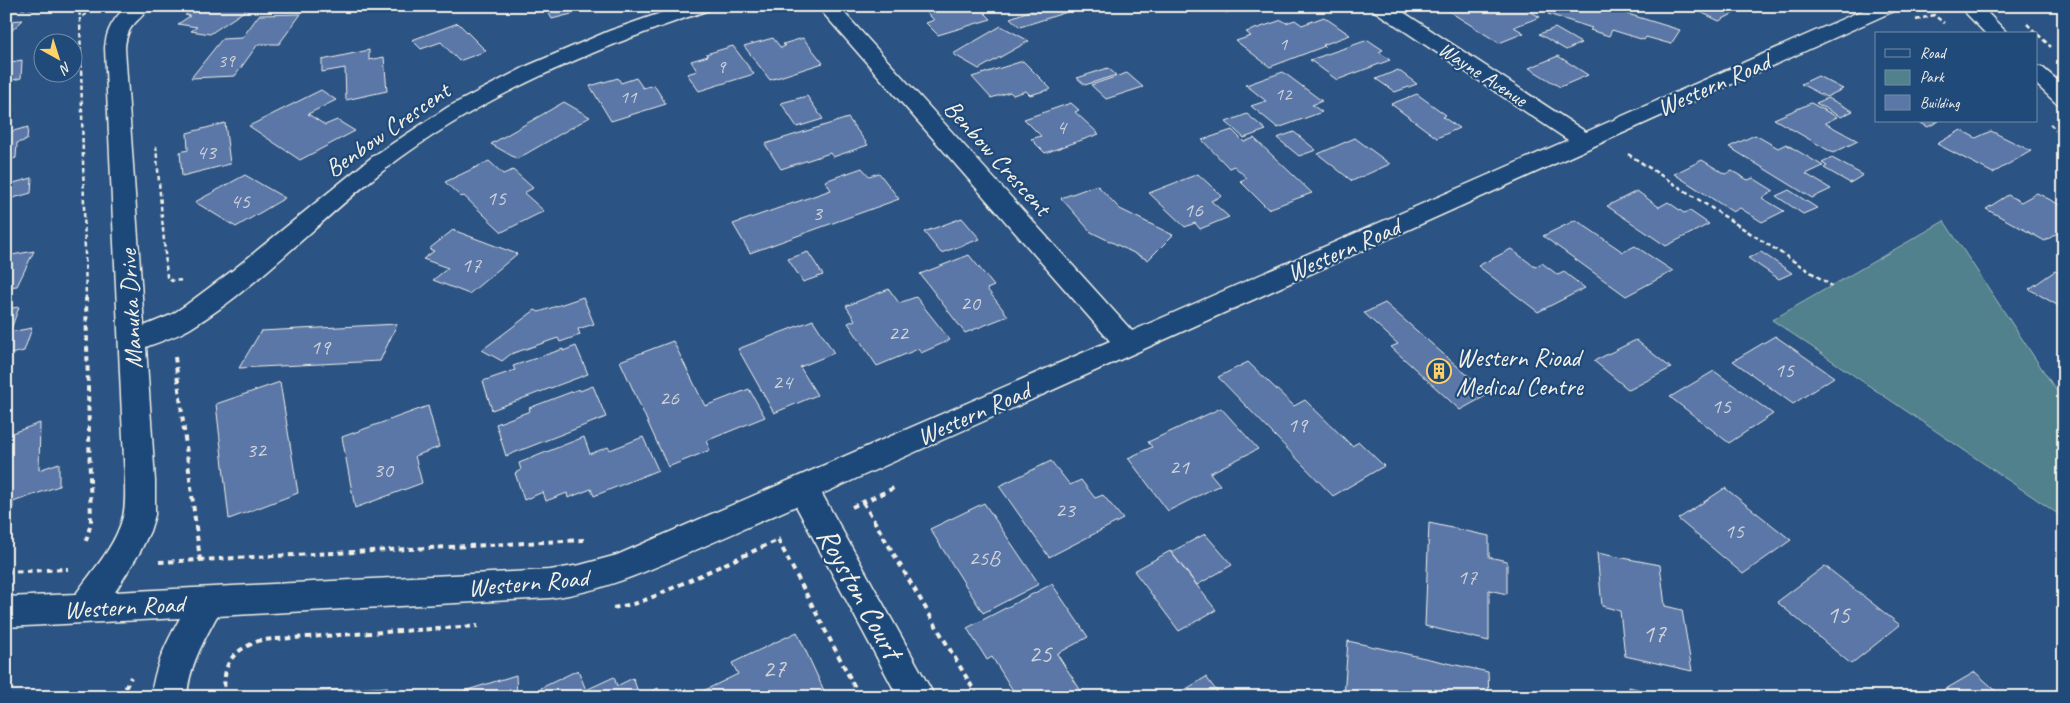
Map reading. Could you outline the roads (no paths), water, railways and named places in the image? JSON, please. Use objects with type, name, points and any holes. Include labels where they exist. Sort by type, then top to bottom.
[{"type":"street","name":"Manuka Drive","points":[[85,608],[128,543],[140,508],[115,37],[122,23],[140,6]]},
{"type":"street","name":"Benbow Crescent","points":[[131,342],[180,322],[195,312],[380,163],[490,92],[545,64],[602,39],[702,6]]},
{"type":"street","name":"Benbow Crescent","points":[[827,6],[1129,344]]},
{"type":"street","name":"Wayne Avenue","points":[[1380,6],[1585,141]]},
{"type":"street","name":"Western Road","points":[[6,612],[575,581],[602,575],[628,566],[803,489],[1889,6]]},
{"type":"street","points":[[1969,6],[1996,32]]},
{"type":"street","points":[[2038,74],[2064,98]]},
{"type":"street","name":"Royston Court","points":[[803,489],[917,697]]},
{"type":"street","points":[[169,697],[169,681],[179,656],[207,602]]},
{"type":"place","name":"Western Rioad Medical Centre","points":[[1439,371]]}]
